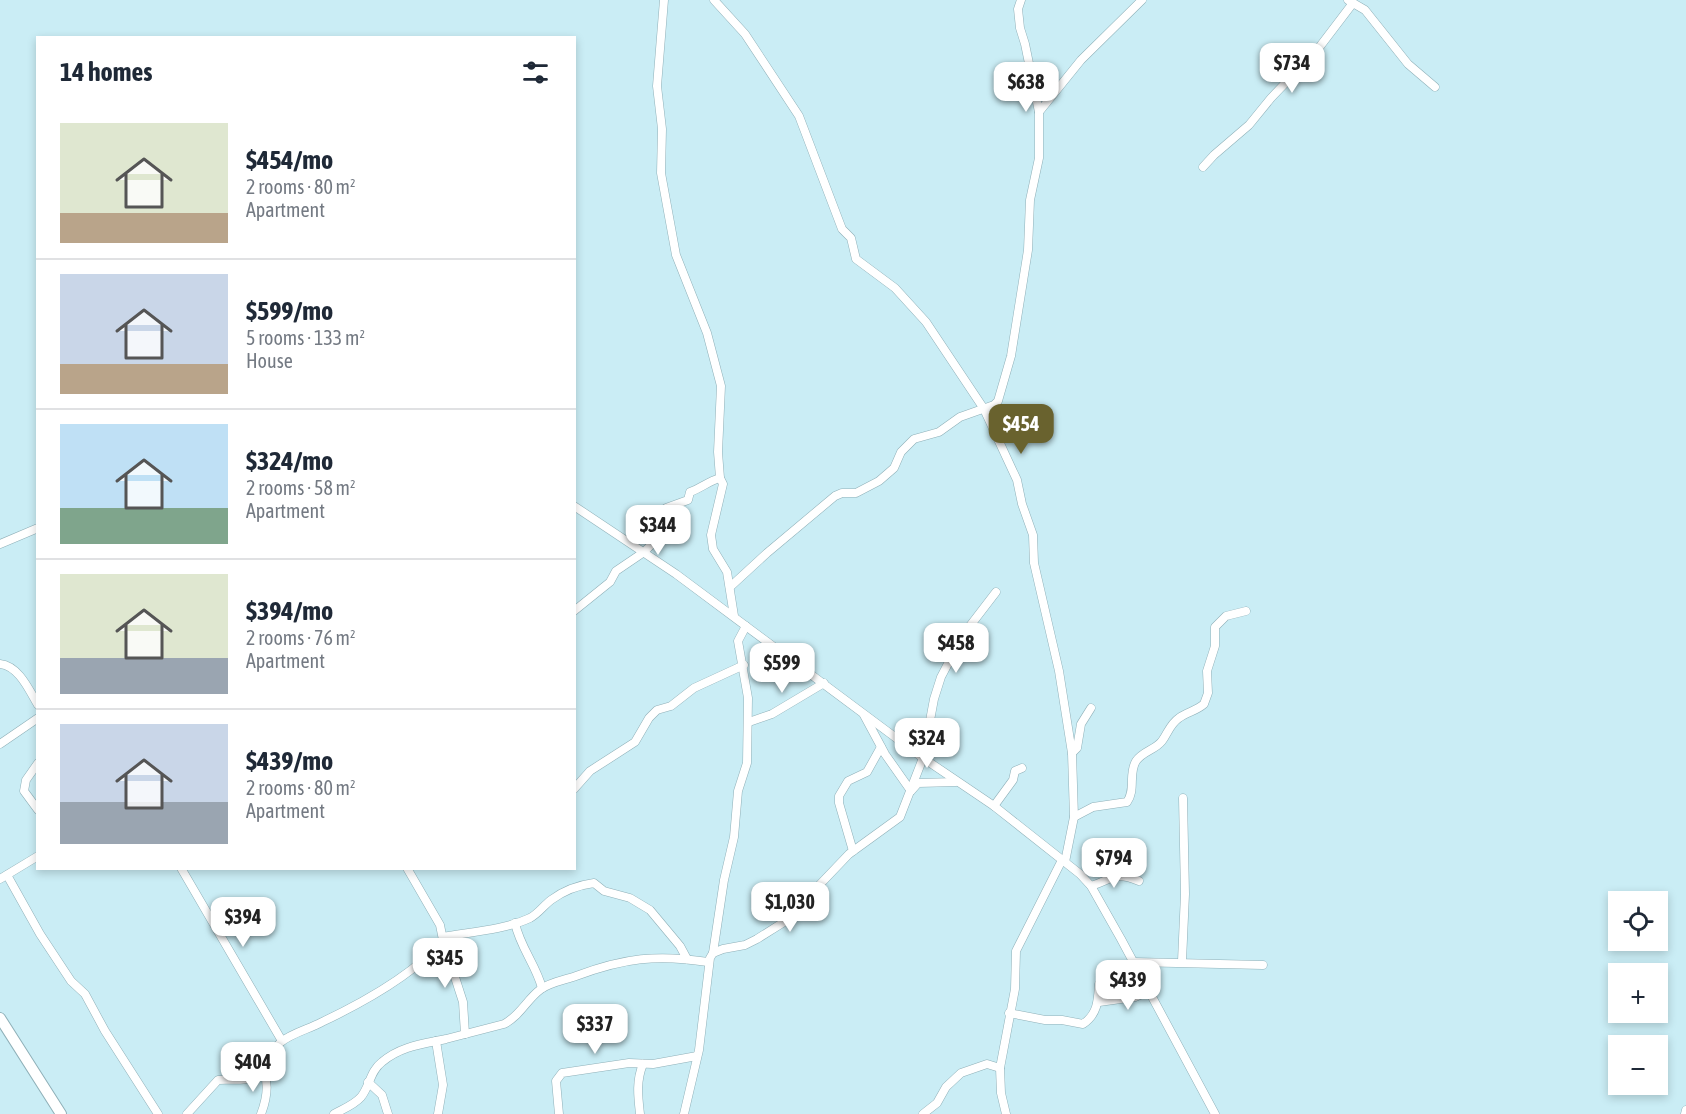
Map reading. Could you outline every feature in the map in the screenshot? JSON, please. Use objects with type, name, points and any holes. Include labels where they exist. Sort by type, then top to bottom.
[{"type":"main road","points":[[2,1024],[61,1114]]},
{"type":"street","points":[[664,0],[657,86],[657,102],[662,129],[661,173],[676,255],[707,333],[721,386],[718,452],[723,489],[711,535],[713,549],[725,567],[734,616]]},
{"type":"street","points":[[714,0],[745,34],[799,116],[842,229],[851,238],[856,259],[895,288],[926,322],[984,409],[1021,490],[1025,515],[1033,535],[1034,563],[1059,671],[1072,753],[1074,817],[1063,861],[1016,951],[1015,989],[1000,1068],[1001,1094],[1006,1114]]},
{"type":"street","points":[[730,587],[835,496],[842,493],[856,493],[887,476],[894,468],[901,452],[914,439],[939,432],[960,417],[984,409],[998,401],[1011,356],[1030,236],[1030,200],[1039,158],[1040,112],[1020,28],[1018,9],[1021,0]]},
{"type":"street","points":[[1040,112],[1080,60],[1142,0]]},
{"type":"street","points":[[1203,167],[1214,154],[1249,125],[1271,98],[1318,49],[1350,2],[1365,10],[1408,64],[1435,87]]},
{"type":"street","points":[[576,609],[604,588],[622,566],[644,552],[654,540],[666,508],[688,500],[690,492],[720,478]]},
{"type":"street","points":[[576,507],[734,616],[923,758],[994,806],[1091,886],[1215,1114]]},
{"type":"street","points":[[0,544],[36,529]]},
{"type":"street","points":[[713,953],[745,945],[783,922],[853,851],[900,817],[923,758],[934,699],[950,656],[983,606],[996,592]]},
{"type":"street","points":[[1074,817],[1093,807],[1127,802],[1132,791],[1131,774],[1135,763],[1143,753],[1161,743],[1179,717],[1204,704],[1208,693],[1208,671],[1215,646],[1214,632],[1217,623],[1227,616],[1246,611]]},
{"type":"street","points":[[684,1114],[697,1056],[708,962],[713,953],[724,880],[734,837],[738,791],[747,763],[749,722],[744,665],[738,640],[746,626]]},
{"type":"street","points":[[0,664],[10,666],[19,675],[36,702]]},
{"type":"street","points":[[576,787],[590,771],[635,742],[649,718],[657,710],[670,706],[694,688],[744,665]]},
{"type":"street","points":[[749,722],[772,714],[824,683]]},
{"type":"street","points":[[1072,753],[1077,748],[1082,724],[1091,708]]},
{"type":"street","points":[[862,711],[881,747],[911,791]]},
{"type":"street","points":[[0,744],[36,719]]},
{"type":"street","points":[[853,851],[839,796],[848,781],[869,769],[881,747]]},
{"type":"street","points":[[36,766],[26,780],[24,791],[36,807]]},
{"type":"street","points":[[994,806],[1012,780],[1015,771],[1022,768]]},
{"type":"street","points":[[911,791],[918,783],[958,782]]},
{"type":"street","points":[[1182,961],[1185,894],[1183,798]]},
{"type":"street","points":[[36,857],[3,877],[71,981],[85,994],[105,1031],[158,1114]]},
{"type":"street","points":[[182,870],[282,1041]]},
{"type":"street","points":[[408,870],[440,925],[463,1002],[465,1034]]},
{"type":"street","points":[[1091,886],[1116,875],[1125,875],[1139,881]]},
{"type":"street","points":[[261,1114],[266,1102],[264,1072],[268,1057],[282,1041],[322,1023],[378,991],[426,958],[443,939],[515,923],[533,916],[550,901],[582,885],[594,883],[604,891],[630,898],[650,910],[680,946],[687,959]]},
{"type":"street","points":[[515,923],[519,941],[538,973],[542,988]]},
{"type":"street","points":[[334,1114],[356,1102],[363,1095],[368,1082],[381,1062],[399,1051],[415,1044],[436,1041],[511,1021],[542,988],[607,964],[648,958],[708,962]]},
{"type":"street","points":[[1133,962],[1182,961],[1263,965]]},
{"type":"street","points":[[1009,1013],[1080,1024],[1090,1019],[1098,1002],[1099,984]]},
{"type":"street","points":[[1098,1002],[1134,997],[1149,991]]},
{"type":"street","points":[[436,1041],[443,1085],[438,1114]]},
{"type":"street","points":[[560,1114],[556,1081],[562,1072],[629,1062],[643,1064],[680,1061],[697,1056]]},
{"type":"street","points":[[640,1114],[639,1075],[643,1064]]},
{"type":"street","points":[[922,1114],[937,1104],[946,1087],[961,1073],[987,1064],[1000,1068]]},
{"type":"street","points":[[188,1114],[218,1080],[258,1077],[264,1072]]},
{"type":"street","points":[[368,1082],[382,1095],[387,1114]]}]
